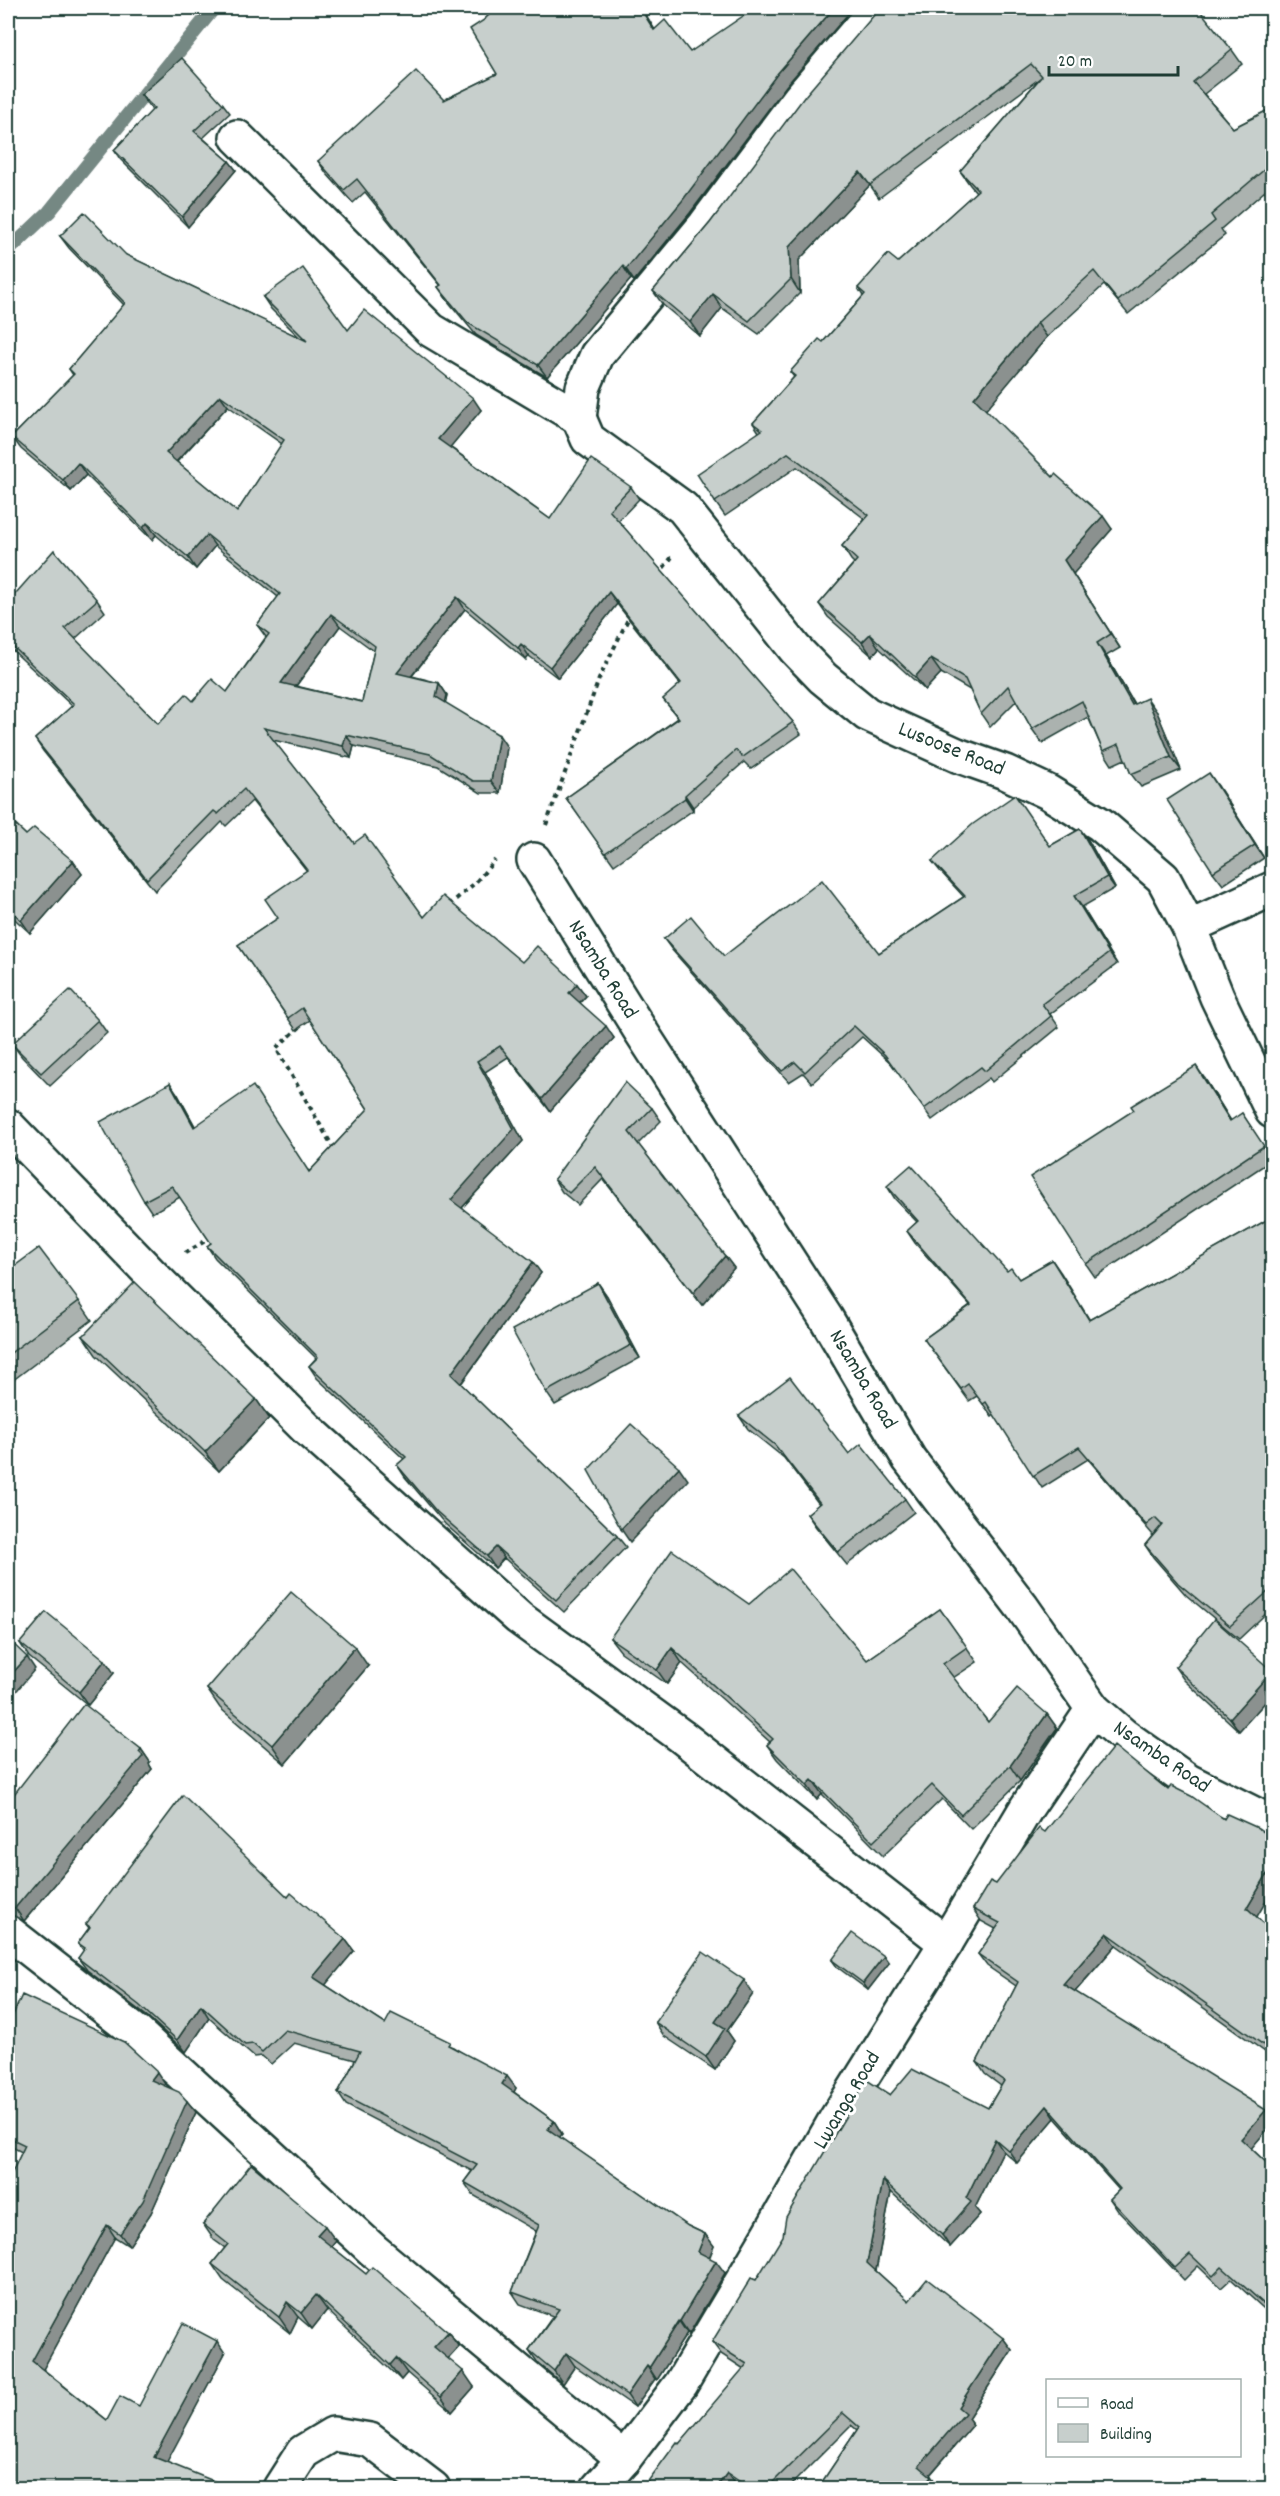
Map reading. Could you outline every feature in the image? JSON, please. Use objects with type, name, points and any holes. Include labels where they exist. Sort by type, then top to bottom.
[{"type":"street","points":[[237,137],[431,330],[579,418],[583,388],[597,356],[705,225],[800,98],[877,8]]},
{"type":"street","name":"Lusoose Road","points":[[579,418],[588,440],[682,508],[795,649],[822,678],[867,714],[957,755],[1005,772],[1048,792],[1100,824],[1163,878],[1189,927],[1217,997],[1272,1112]]},
{"type":"street","name":"Nsamba Road","points":[[534,860],[640,1030],[826,1318],[909,1459],[1022,1607],[1093,1709],[1123,1735],[1188,1781],[1272,1823]]},
{"type":"street","points":[[1189,927],[1272,889]]},
{"type":"street","points":[[8,1126],[151,1274],[306,1428],[519,1618],[681,1736],[946,1943]]},
{"type":"street","name":"Lwanga Road","points":[[598,2488],[624,2459],[681,2384],[836,2119],[1028,1807],[1093,1709]]},
{"type":"street","points":[[8,1932],[136,2032],[373,2250],[624,2459]]},
{"type":"street","points":[[280,2488],[303,2452],[333,2434],[370,2440],[433,2488]]},
{"type":"path","points":[[655,580],[675,552]]},
{"type":"path","points":[[534,860],[599,679],[634,607]]},
{"type":"path","points":[[440,912],[475,883],[501,852]]},
{"type":"path","points":[[305,1024],[276,1048],[340,1159]]},
{"type":"path","points":[[151,1274],[220,1232]]},
{"type":"building","points":[[496,8],[640,8],[654,30],[665,20],[690,52],[755,8],[834,8],[777,74],[682,201],[626,269],[623,266],[538,365],[468,323],[438,287],[441,285],[357,179],[344,190],[318,161],[416,71],[444,100],[497,74],[470,29]]},
{"type":"building","points":[[880,8],[1198,8],[1232,50],[1193,82],[1233,128],[1272,108],[1272,163],[1211,215],[1215,221],[1118,301],[1094,271],[1037,323],[974,398],[1053,477],[1055,474],[1103,516],[1064,560],[1111,634],[1097,643],[1132,705],[1147,698],[1171,757],[1131,774],[1119,744],[1103,751],[1082,701],[1032,729],[1008,686],[981,714],[965,679],[931,659],[915,677],[870,634],[862,642],[819,604],[857,560],[842,546],[869,515],[788,453],[715,502],[697,474],[762,430],[753,423],[795,376],[790,372],[819,339],[823,342],[865,294],[858,288],[888,254],[898,262],[978,190],[960,171],[1042,76],[1031,64],[870,185],[860,172],[789,247],[791,279],[749,321],[713,294],[690,322],[653,291],[710,223],[805,96]]},
{"type":"building","points":[[182,58],[223,104],[194,131],[229,161],[182,217],[114,150],[154,108],[141,95]]},
{"type":"building","points":[[84,212],[126,255],[307,341],[263,297],[303,268],[348,330],[364,310],[473,398],[438,439],[550,519],[591,459],[631,487],[609,510],[793,722],[743,757],[736,750],[685,795],[685,798],[605,853],[566,798],[679,718],[663,699],[681,683],[609,592],[550,667],[521,644],[518,648],[457,597],[397,673],[439,683],[436,697],[499,735],[491,781],[473,781],[430,754],[346,735],[343,746],[264,728],[354,843],[365,835],[424,917],[443,896],[522,962],[537,946],[577,984],[569,993],[606,1026],[542,1099],[500,1046],[477,1061],[514,1129],[451,1200],[533,1262],[451,1374],[617,1536],[556,1600],[496,1547],[487,1556],[437,1512],[397,1465],[406,1457],[309,1366],[318,1357],[207,1246],[211,1243],[172,1186],[144,1201],[100,1122],[170,1083],[194,1127],[253,1086],[309,1172],[368,1109],[302,1008],[288,1018],[238,945],[278,918],[265,899],[307,870],[244,789],[218,814],[214,811],[147,879],[35,739],[74,704],[8,642],[8,602],[54,550],[97,600],[65,628],[158,724],[186,694],[193,701],[212,679],[227,692],[269,634],[257,625],[280,594],[207,535],[188,557],[147,523],[143,528],[78,463],[63,480],[12,437],[74,374],[69,369],[125,303],[60,236]],"holes":[[[220,395],[284,440],[237,512],[166,453]],[[331,614],[375,646],[362,702],[281,683]]]},
{"type":"building","points":[[1209,773],[1255,845],[1213,872],[1167,800]]},
{"type":"building","points":[[1015,795],[1050,846],[1080,829],[1107,877],[1074,896],[1109,953],[1042,1004],[1051,1016],[985,1071],[981,1067],[924,1109],[885,1055],[854,1026],[805,1072],[795,1062],[782,1071],[664,939],[691,916],[724,956],[822,880],[879,953],[965,896],[932,861],[973,824]]},
{"type":"building","points":[[8,818],[26,835],[34,828],[73,861],[21,920],[8,908]]},
{"type":"building","points":[[70,990],[98,1020],[41,1073],[12,1044]]},
{"type":"building","points":[[1196,1066],[1230,1121],[1242,1113],[1264,1146],[1086,1264],[1030,1177],[1134,1110],[1131,1106]]},
{"type":"building","points":[[625,1082],[652,1108],[629,1132],[725,1256],[693,1293],[595,1167],[569,1193],[554,1179]]},
{"type":"building","points":[[911,1165],[1007,1271],[1011,1268],[1019,1279],[1052,1260],[1089,1320],[1272,1217],[1272,1588],[1230,1626],[1178,1583],[1145,1545],[1162,1525],[1155,1518],[1146,1525],[1079,1447],[1033,1476],[986,1402],[983,1404],[968,1384],[961,1389],[924,1339],[971,1305],[907,1231],[918,1221],[887,1186]]},
{"type":"building","points":[[39,1248],[79,1301],[8,1355],[8,1271]]},
{"type":"building","points":[[135,1282],[256,1399],[205,1452],[83,1336]]},
{"type":"building","points":[[598,1283],[631,1345],[546,1392],[512,1330]]},
{"type":"building","points":[[790,1377],[849,1454],[861,1444],[905,1499],[838,1552],[807,1514],[820,1503],[775,1445],[739,1416]]},
{"type":"building","points":[[631,1424],[679,1467],[621,1529],[588,1470]]},
{"type":"building","points":[[672,1550],[749,1604],[790,1569],[867,1660],[940,1609],[967,1647],[943,1664],[988,1722],[1017,1688],[1047,1714],[1010,1766],[961,1815],[932,1785],[873,1842],[812,1780],[807,1785],[767,1745],[773,1739],[672,1648],[657,1670],[610,1638]]},
{"type":"building","points":[[291,1592],[355,1647],[272,1745],[207,1689]]},
{"type":"building","points":[[46,1612],[105,1660],[79,1692],[20,1643]]},
{"type":"building","points":[[1214,1619],[1272,1671],[1230,1718],[1175,1667]]},
{"type":"building","points":[[8,1639],[27,1657],[8,1678]]},
{"type":"building","points":[[1272,1683],[1272,1699],[1265,1691]]},
{"type":"building","points":[[84,1704],[141,1749],[139,1752],[143,1756],[15,1908],[8,1904],[8,1802]]},
{"type":"building","points":[[1114,1746],[1168,1790],[1171,1786],[1191,1796],[1224,1819],[1227,1814],[1258,1828],[1272,1838],[1272,1866],[1247,1908],[1272,1931],[1272,2051],[1107,1933],[1063,1984],[1266,2110],[1241,2139],[1272,2168],[1272,2311],[1222,2267],[1213,2276],[1190,2254],[1175,2268],[1110,2199],[1120,2189],[1047,2106],[1009,2151],[995,2139],[966,2198],[971,2202],[942,2235],[883,2180],[867,2263],[909,2301],[927,2279],[1003,2338],[958,2407],[965,2413],[919,2466],[931,2476],[921,2488],[818,2488],[859,2427],[843,2413],[767,2488],[749,2488],[727,2473],[716,2488],[643,2488],[677,2442],[679,2444],[747,2364],[712,2342],[751,2278],[756,2280],[783,2236],[786,2217],[867,2080],[890,2095],[912,2069],[988,2108],[1004,2081],[977,2062],[1018,1982],[978,1954],[1000,1923],[973,1909],[990,1881],[996,1884],[1039,1828],[1045,1832]]},
{"type":"building","points":[[183,1795],[288,1897],[291,1893],[345,1939],[313,1977],[385,2024],[391,2013],[450,2042],[448,2045],[507,2076],[502,2084],[554,2121],[548,2129],[688,2226],[705,2234],[698,2252],[716,2261],[649,2368],[647,2366],[627,2395],[566,2353],[554,2371],[529,2350],[559,2309],[512,2292],[539,2225],[464,2182],[477,2165],[338,2093],[360,2051],[285,2030],[262,2052],[253,2044],[245,2045],[201,2005],[177,2040],[139,2005],[78,1958],[85,1948],[78,1943],[90,1927],[86,1924]]},
{"type":"building","points":[[852,1933],[884,1956],[863,1983],[832,1960]]},
{"type":"building","points":[[703,1952],[744,1980],[715,2022],[725,2028],[706,2057],[655,2022]]},
{"type":"building","points":[[22,1995],[124,2042],[157,2072],[151,2080],[179,2092],[187,2101],[143,2201],[120,2234],[107,2225],[32,2361],[107,2420],[120,2396],[139,2406],[183,2323],[217,2341],[154,2457],[216,2482],[213,2488],[8,2488],[8,2324],[12,2318],[8,2316],[8,2181],[25,2145],[8,2137],[8,2026]]},
{"type":"building","points":[[251,2164],[325,2226],[317,2235],[366,2274],[372,2267],[448,2332],[434,2347],[463,2371],[441,2397],[396,2358],[390,2365],[316,2295],[301,2313],[287,2302],[279,2317],[212,2264],[228,2244],[203,2224]]},
{"type":"waterway","points":[[8,251],[49,212],[214,8]]}]
